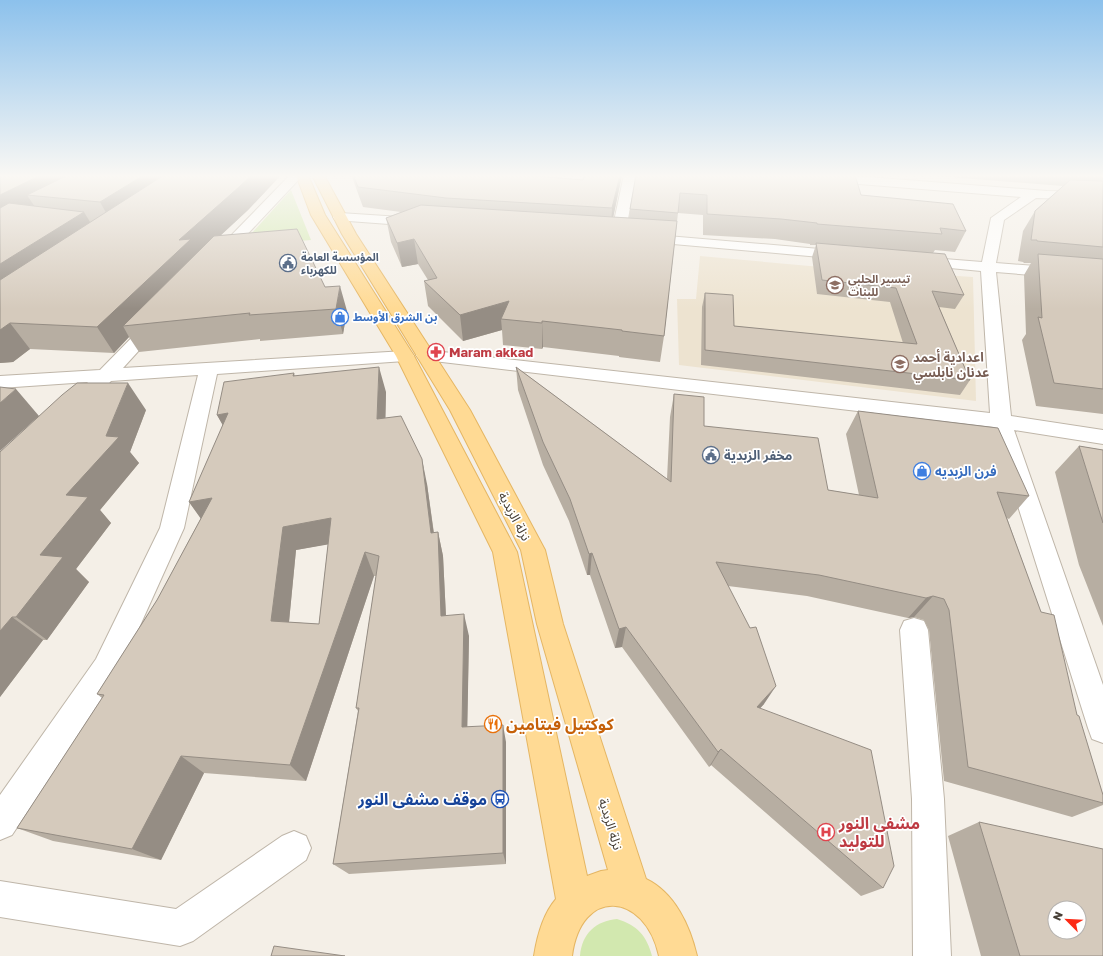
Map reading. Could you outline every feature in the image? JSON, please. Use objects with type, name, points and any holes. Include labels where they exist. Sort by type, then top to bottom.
[{"type":"main road","name":"نزلة الزبدية","points":[[321,220],[415,356],[460,410],[533,550],[550,624],[632,891]]},
{"type":"main road","name":"نزلة الزبدية","points":[[341,220],[415,356],[505,552],[575,902]]},
{"type":"main road","points":[[553,956],[554,942],[562,919],[575,902],[592,891],[612,887],[632,891],[651,904],[666,922],[677,948],[678,956]]},
{"type":"street","points":[[210,266],[254,220]]},
{"type":"street","points":[[378,220],[427,223]]},
{"type":"street","points":[[618,235],[621,220]]},
{"type":"street","points":[[998,220],[988,267],[1001,421],[1103,728]]},
{"type":"street","points":[[602,234],[854,256]]},
{"type":"street","points":[[902,260],[1103,276]]},
{"type":"street","points":[[69,413],[166,312]]},
{"type":"street","points":[[3,384],[209,368],[415,356],[1001,421],[1103,438]]},
{"type":"street","points":[[0,823],[106,669],[172,528],[209,368]]},
{"type":"street","points":[[914,630],[928,799],[932,956]]},
{"type":"street","points":[[0,899],[180,928],[294,848]]},
{"type":"shaded area","points":[[700,256],[832,268],[973,277],[976,401],[679,365],[677,299],[696,299]]},
{"type":"green space","points":[[264,220],[303,220],[311,240],[240,246]]},
{"type":"green space","points":[[617,919],[630,924],[640,932],[650,949],[652,956],[580,956],[581,948],[591,930],[603,922]]},
{"type":"building","points":[[0,220],[72,220],[0,264]]},
{"type":"building","points":[[94,220],[202,220],[179,240],[191,239],[97,327],[10,323],[0,330],[0,280]]},
{"type":"building","points":[[387,220],[655,220],[677,221],[664,336],[542,321],[542,323],[501,319],[509,301],[460,315],[424,281],[437,278],[414,239],[397,243]]},
{"type":"building","points":[[787,220],[961,220],[966,231],[940,228],[942,234]]},
{"type":"building","points":[[1034,220],[1103,220],[1103,247],[1031,240]]},
{"type":"building","points":[[297,229],[325,287],[340,286],[336,309],[249,315],[250,313],[123,326],[214,236]]},
{"type":"building","points":[[816,243],[945,254],[964,295],[932,291],[970,380],[705,350],[705,293],[733,295],[734,326],[917,344],[896,288],[822,280]]},
{"type":"building","points":[[1038,254],[1103,259],[1103,389],[1054,383],[1038,317],[1042,318]]},
{"type":"building","points":[[379,367],[377,419],[401,416],[422,459],[431,533],[438,532],[441,616],[464,614],[462,727],[503,725],[503,853],[333,864],[359,708],[356,708],[379,556],[365,552],[290,765],[181,756],[132,849],[17,828],[104,695],[97,694],[157,600],[212,498],[189,502],[228,413],[217,415],[224,382],[294,373],[293,376]],"holes":[[[331,518],[319,624],[271,621],[283,527]]]},
{"type":"building","points":[[516,367],[671,482],[674,394],[704,397],[704,426],[818,438],[828,490],[878,498],[858,411],[998,428],[1029,496],[997,492],[1041,612],[1054,615],[1077,715],[1079,716],[1103,795],[1103,803],[968,767],[949,610],[944,599],[933,596],[926,598],[819,575],[716,562],[750,628],[756,627],[776,686],[757,707],[871,750],[894,866],[883,888],[721,749],[718,752],[626,627],[619,629],[592,553],[589,554],[570,499],[543,442]]},
{"type":"building","points":[[77,383],[128,383],[106,436],[119,437],[66,495],[88,497],[40,555],[63,557],[16,617],[12,617],[0,631],[0,452]]},
{"type":"building","points":[[0,387],[16,389],[0,403]]},
{"type":"building","points":[[1079,446],[1103,450],[1103,523]]},
{"type":"building","points":[[979,822],[1103,849],[1103,956],[1020,956]]},
{"type":"building","points":[[274,946],[345,956],[271,956]]},
{"type":"place","name":"المؤسسة العامة للكهرباء","points":[[288,263]]},
{"type":"place","name":"تيسير الحلبي للبنات","points":[[835,285]]},
{"type":"place","name":"بن الشرق الأوسط","points":[[340,317]]},
{"type":"place","name":"Maram akkad","points":[[436,352]]},
{"type":"place","name":"اعدادية أحمد عدنان نابلسي","points":[[900,364]]},
{"type":"place","name":"مخفر الزبدية","points":[[711,455]]},
{"type":"place","name":"فرن الزبديه","points":[[922,471]]},
{"type":"place","name":"كوكتيل فيتامين","points":[[493,724]]},
{"type":"place","name":"موقف مشفى النور","points":[[500,799]]},
{"type":"place","name":"مشفى النور للتوليد","points":[[826,832]]}]
